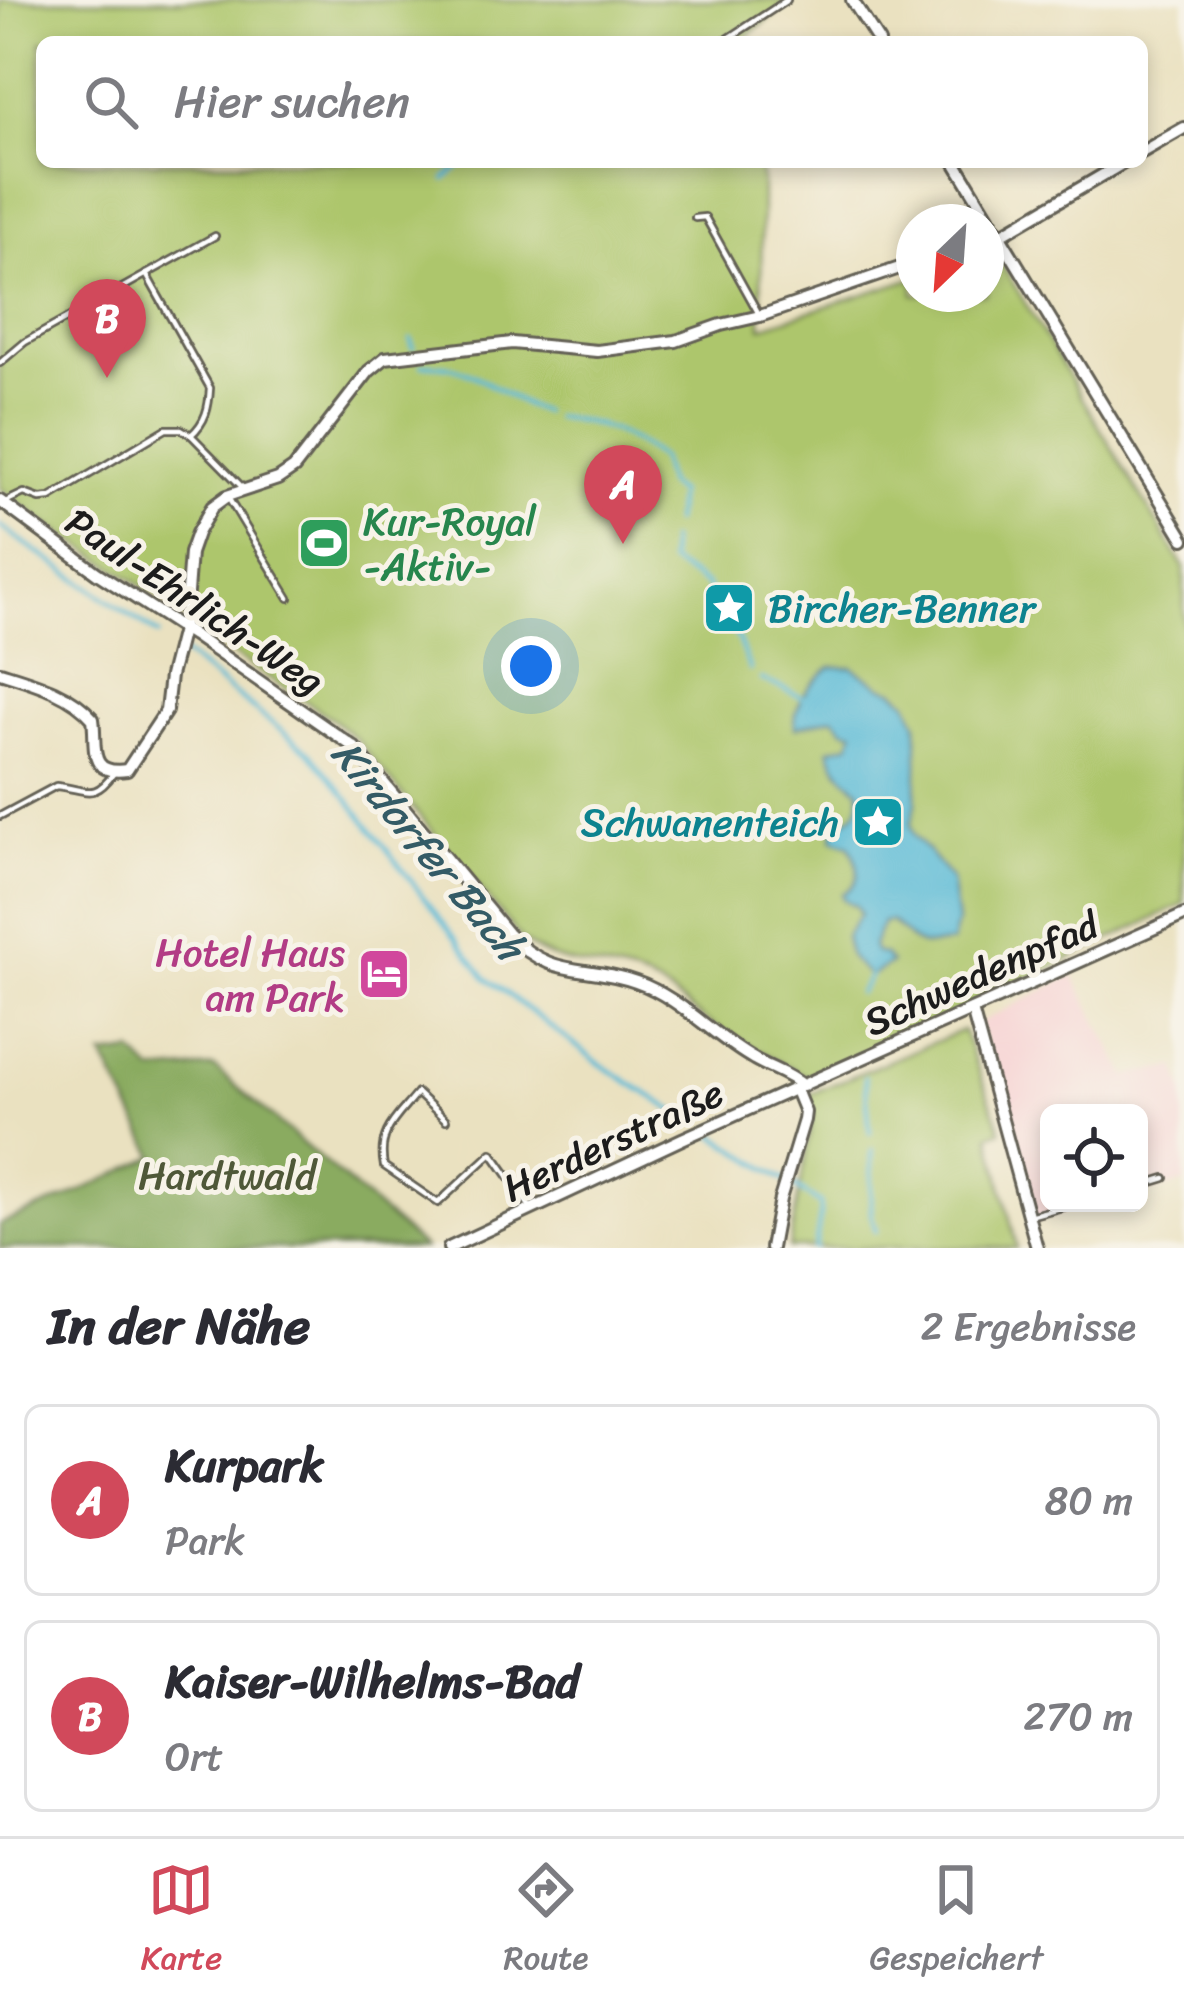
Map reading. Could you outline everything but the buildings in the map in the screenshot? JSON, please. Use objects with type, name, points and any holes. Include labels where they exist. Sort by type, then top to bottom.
[{"type":"street","points":[[852,0],[875,36]]},
{"type":"street","points":[[1148,149],[1184,128]]},
{"type":"street","points":[[958,168],[976,204]]},
{"type":"street","points":[[1004,232],[1115,168]]},
{"type":"street","points":[[1004,255],[1184,539]]},
{"type":"street","points":[[0,672],[54,691],[85,710],[93,719],[94,754],[103,766],[115,771],[130,767],[169,704],[190,553],[212,507],[243,488],[278,479],[294,468],[369,371],[385,358],[512,343],[597,351],[631,349],[760,316],[896,269]]},
{"type":"street","name":"Paul-Ehrlich-Weg","points":[[2,502],[82,563],[354,747],[528,953],[559,968],[652,988],[754,1059],[792,1076],[799,1088]]},
{"type":"street","name":"Schwedenpfad","points":[[799,1088],[1184,915]]},
{"type":"street","points":[[972,1010],[1037,1248]]},
{"type":"street","points":[[771,1248],[804,1120],[799,1088]]},
{"type":"street","name":"Herderstraße","points":[[449,1248],[799,1088]]},
{"type":"lane","points":[[732,36],[787,0]]},
{"type":"lane","points":[[695,218],[705,217],[760,316]]},
{"type":"lane","points":[[0,363],[26,342],[215,236]]},
{"type":"lane","points":[[146,274],[210,388],[201,427],[191,435]]},
{"type":"lane","points":[[2,502],[24,493],[50,498],[166,429],[191,435],[243,488]]},
{"type":"lane","points":[[227,496],[290,598]]},
{"type":"lane","points":[[0,816],[56,786],[92,793],[105,786],[115,771]]},
{"type":"lane","points":[[446,1120],[417,1093],[384,1133],[384,1166],[438,1203],[492,1153],[532,1210]]},
{"type":"lane","points":[[1148,1183],[1165,1178]]},
{"type":"lane","points":[[1029,1216],[1044,1212]]},
{"type":"shaded area","points":[[1073,975],[1127,1076],[1176,1067],[1184,1090],[1184,1183],[1148,1192],[1148,1104],[1040,1104],[1040,1212],[1066,1212],[1034,1220],[979,1023]]},
{"type":"green space","points":[[0,0],[793,0],[748,36],[36,36],[36,168],[759,168],[761,327],[896,284],[896,312],[1004,312],[1004,268],[1184,568],[1184,904],[810,1078],[710,1023],[649,981],[551,957],[523,941],[357,740],[209,639],[168,603],[0,488]]},
{"type":"green space","points":[[963,1030],[1001,1130],[990,1135],[1017,1248],[789,1248],[813,1115],[805,1096]]},
{"type":"green space","name":"Hardtwald","points":[[133,1052],[153,1072],[214,1067],[424,1248],[0,1248],[0,1224],[155,1156],[103,1056]]},
{"type":"water","name":"Schwanenteich","points":[[831,667],[852,667],[908,702],[917,722],[918,745],[911,825],[951,879],[957,922],[952,943],[929,945],[917,943],[891,921],[883,922],[873,945],[891,963],[870,976],[850,958],[845,937],[860,914],[842,894],[857,878],[856,859],[849,845],[833,839],[835,825],[855,812],[860,797],[829,749],[850,744],[854,731],[844,729],[834,717],[795,728],[805,693]]},
{"type":"waterway","name":"Kirdorfer Bach","points":[[445,179],[458,168]]},
{"type":"waterway","points":[[411,339],[413,348]]},
{"type":"waterway","points":[[422,365],[456,368],[543,412]]},
{"type":"waterway","points":[[555,417],[610,430],[660,458],[667,485],[678,493],[674,522]]},
{"type":"waterway","name":"Kirdorfer Bach","points":[[0,526],[159,635]]},
{"type":"waterway","points":[[670,540],[669,562],[706,585],[750,670]]},
{"type":"waterway","name":"Kirdorfer Bach","points":[[182,653],[310,753],[486,978],[600,1064],[691,1121]]},
{"type":"waterway","points":[[761,679],[804,698]]},
{"type":"waterway","name":"Kirdorfer Bach","points":[[859,993],[870,976]]},
{"type":"waterway","name":"Kirdorfer Bach","points":[[865,1077],[870,1133]]},
{"type":"waterway","name":"Kirdorfer Bach","points":[[714,1135],[820,1203],[815,1248]]},
{"type":"waterway","name":"Kirdorfer Bach","points":[[872,1150],[871,1214],[876,1231]]},
{"type":"place","name":"Kaiser-Wilhelms-Bad","points":[[107,378]]},
{"type":"place","name":"Kur-Royal -Aktiv-","points":[[324,543]]},
{"type":"place","name":"Kurpark","points":[[623,544]]},
{"type":"place","name":"Bircher-Benner","points":[[729,608]]},
{"type":"place","name":"Schwanenteich","points":[[878,822]]},
{"type":"place","name":"Hotel Haus am Park","points":[[384,974]]}]
